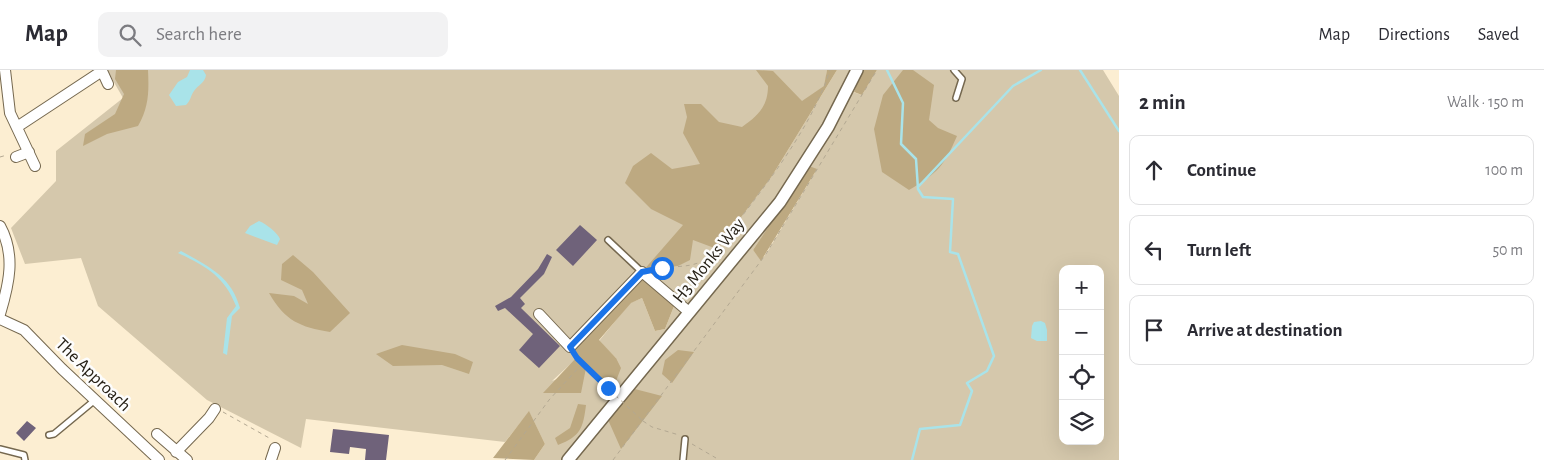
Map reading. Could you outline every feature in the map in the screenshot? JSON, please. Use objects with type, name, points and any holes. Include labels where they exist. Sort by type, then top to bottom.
[{"type":"street","points":[[5,70],[10,113],[35,166]]},
{"type":"street","points":[[17,126],[102,70],[108,84]]},
{"type":"street","name":"H3 Monks Way","points":[[568,460],[780,202],[828,126],[857,70]]},
{"type":"street","points":[[16,157],[28,152]]},
{"type":"street","points":[[0,226],[7,238],[10,258],[9,282],[0,314]]},
{"type":"street","points":[[539,314],[570,347],[642,272],[689,312]]},
{"type":"street","name":"The Approach","points":[[0,320],[24,330],[62,370],[159,460]]},
{"type":"street","points":[[176,452],[212,421],[215,409]]},
{"type":"street","points":[[157,434],[187,460]]},
{"type":"street","points":[[271,460],[275,448]]},
{"type":"lane","points":[[954,70],[962,79],[956,98]]},
{"type":"lane","points":[[608,240],[642,272]]},
{"type":"lane","points":[[49,435],[54,434],[77,417],[96,400]]},
{"type":"lane","points":[[683,460],[685,439]]},
{"type":"lane","points":[[0,448],[24,455],[25,460]]},
{"type":"path","points":[[642,272],[698,264],[708,259],[772,176],[821,96],[830,70]]},
{"type":"path","points":[[613,460],[766,254],[877,70]]},
{"type":"path","points":[[570,347],[582,364],[643,421]]},
{"type":"path","points":[[505,460],[549,400],[582,364]]},
{"type":"path","points":[[215,409],[271,438],[275,448]]},
{"type":"shaded area","points":[[107,70],[827,70],[825,86],[802,102],[662,268],[678,266],[693,240],[772,176],[837,70],[850,70],[847,90],[862,95],[877,70],[1103,70],[1119,96],[1119,460],[534,460],[545,444],[529,412],[505,442],[306,419],[301,448],[207,400],[98,306],[81,258],[25,264],[11,228],[56,181],[56,151],[123,98]],"holes":[[[817,169],[761,260],[753,250],[774,220]],[[642,273],[676,301],[665,329],[655,331],[642,298],[630,303],[599,341],[616,358],[608,388],[586,368],[552,381],[577,358]]]},
{"type":"shaded area","points":[[116,70],[148,70],[148,99],[142,119],[138,126],[107,134],[83,146],[85,134],[115,114],[124,94],[115,79]]},
{"type":"shaded area","points":[[756,70],[773,71],[802,101],[824,86],[827,70],[837,70],[772,176],[717,249],[693,240],[690,260],[678,266],[643,272],[676,301],[665,329],[655,331],[642,298],[631,303],[599,340],[616,358],[621,368],[616,381],[608,388],[586,368],[581,393],[543,393],[576,358],[570,347],[642,272],[683,225],[651,209],[625,183],[633,166],[651,153],[672,169],[700,164],[683,133],[687,117],[684,104],[701,104],[719,122],[742,127],[761,110],[768,93],[768,86]]},
{"type":"shaded area","points":[[862,70],[877,70],[862,95],[854,92]]},
{"type":"shaded area","points":[[903,70],[913,70],[934,85],[929,120],[938,128],[957,136],[939,168],[927,179],[909,190],[882,172],[874,129],[883,95]]},
{"type":"shaded area","points":[[809,166],[817,169],[761,261],[753,250]]},
{"type":"shaded area","points":[[293,255],[313,272],[350,313],[330,332],[310,328],[294,321],[281,310],[269,293],[294,296],[308,304],[302,290],[281,280],[282,264]]},
{"type":"shaded area","points":[[402,345],[455,354],[473,362],[469,374],[442,365],[393,366],[376,354]]},
{"type":"shaded area","points":[[678,350],[694,352],[672,383],[662,374],[665,360]]},
{"type":"shaded area","points":[[627,387],[662,396],[621,449],[605,413]]},
{"type":"shaded area","points":[[578,404],[586,405],[584,420],[580,430],[572,438],[558,445],[555,438],[570,428]]},
{"type":"shaded area","points":[[529,411],[545,444],[534,460],[493,458]]},
{"type":"water","points":[[190,70],[203,70],[206,75],[205,78],[194,91],[186,105],[176,106],[169,95],[178,82],[187,77]]},
{"type":"water","points":[[259,221],[271,228],[279,236],[280,239],[277,245],[245,233],[250,226]]},
{"type":"water","points":[[181,251],[217,273],[231,288],[236,297],[240,308],[232,316],[227,355],[223,353],[227,318],[236,306],[220,280],[206,268],[178,253]]},
{"type":"water","points":[[1041,321],[1045,323],[1047,341],[1037,341],[1031,338],[1034,322]]},
{"type":"building","points":[[580,225],[597,240],[573,266],[556,250]]},
{"type":"building","points":[[547,254],[552,257],[544,274],[520,298],[525,304],[521,308],[560,346],[539,368],[519,350],[533,334],[505,308],[498,311],[495,306],[511,297],[538,269]]},
{"type":"building","points":[[27,421],[36,428],[24,441],[16,433]]},
{"type":"building","points":[[333,429],[389,435],[386,460],[365,460],[366,449],[350,447],[349,454],[330,452]]},
{"type":"waterway","points":[[887,70],[903,103],[901,144],[916,159],[918,189],[923,197],[953,199],[950,252],[958,254],[994,356],[987,371],[967,383],[972,391],[960,425],[920,429],[912,460]]},
{"type":"waterway","points":[[918,187],[1013,86],[1041,70]]},
{"type":"waterway","points":[[1080,70],[1119,131]]},
{"type":"route","points":[[608,388],[577,358],[570,347],[642,272],[662,268]]}]
